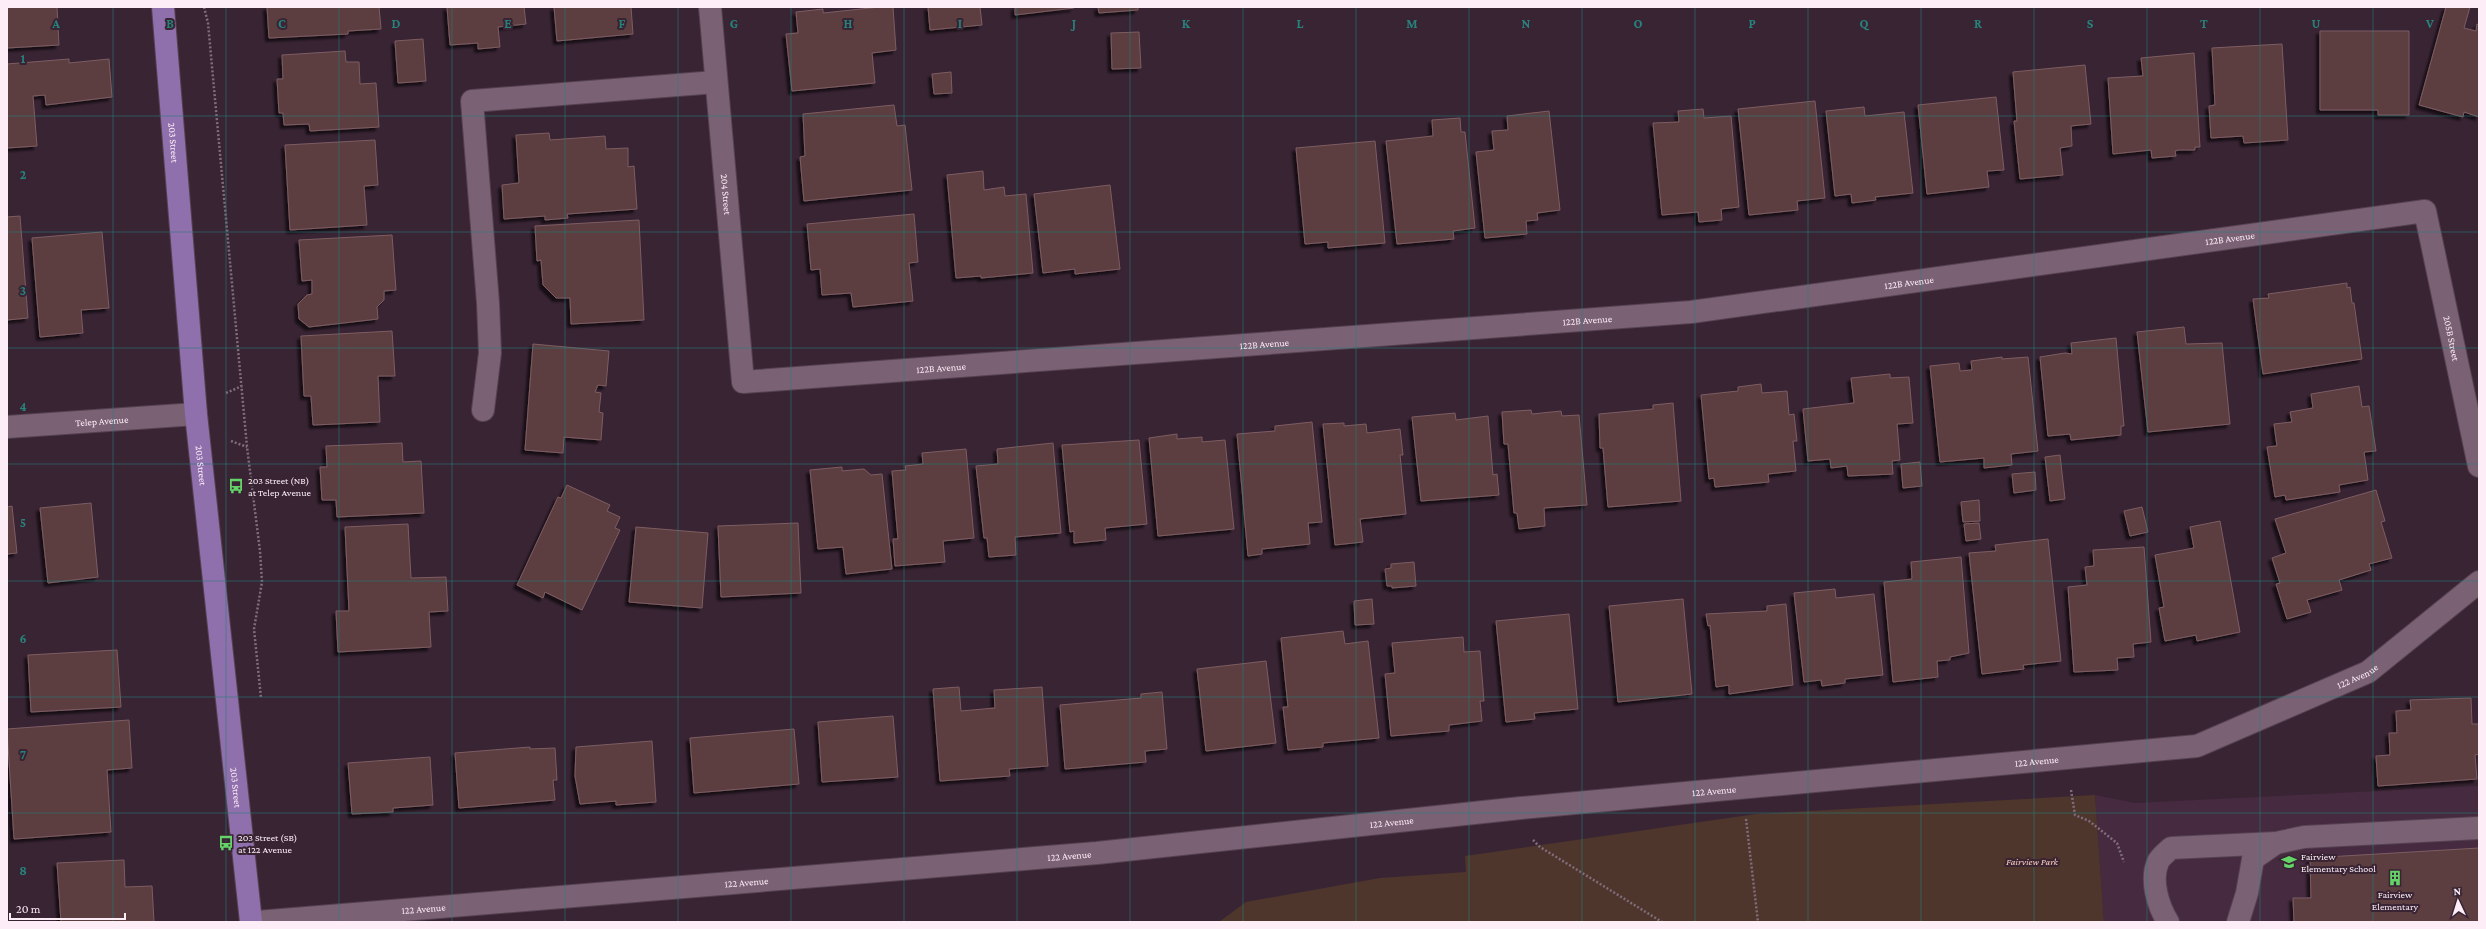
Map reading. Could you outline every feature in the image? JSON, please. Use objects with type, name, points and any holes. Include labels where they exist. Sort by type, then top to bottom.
[{"type":"main road","name":"203 Street","points":[[163,7],[196,414],[251,922]]},
{"type":"street","name":"204 Street","points":[[710,7],[743,382]]},
{"type":"street","points":[[484,410],[490,353],[488,303],[472,101],[716,82]]},
{"type":"street","name":"122B Avenue","points":[[743,382],[1691,312],[2425,211]]},
{"type":"street","name":"205B Street","points":[[2425,211],[2479,466]]},
{"type":"street","name":"Telep Avenue","points":[[7,427],[196,414]]},
{"type":"street","name":"122 Avenue","points":[[257,922],[1097,853],[1521,808],[2197,746],[2368,672],[2479,582]]},
{"type":"street","points":[[2168,922],[2159,908],[2155,880],[2158,861],[2171,848],[2276,842],[2304,837],[2479,828]]},
{"type":"street","points":[[2238,922],[2244,904],[2253,859],[2276,842]]},
{"type":"path","points":[[204,7],[208,23],[248,447],[260,551],[262,582],[254,629],[262,706]]},
{"type":"path","points":[[2071,791],[2075,815],[2088,821],[2117,843],[2126,868]]},
{"type":"path","points":[[1745,812],[1758,922]]},
{"type":"path","points":[[1532,838],[1540,847],[1660,922]]},
{"type":"shaded area","name":"Fairview Elementary School","points":[[2479,786],[2479,922],[2104,922],[2095,795],[2135,803]]},
{"type":"green space","name":"Fairview Park","points":[[2095,795],[2104,922],[1219,922],[1246,902],[1380,878],[1466,872],[1465,856],[1756,814]]},
{"type":"building","points":[[7,7],[57,7],[59,45],[7,48]]},
{"type":"building","points":[[267,7],[379,7],[381,29],[348,31],[348,34],[269,38]]},
{"type":"building","points":[[447,7],[524,7],[526,24],[498,27],[500,47],[478,49],[478,43],[450,45]]},
{"type":"building","points":[[554,7],[631,7],[633,34],[557,41]]},
{"type":"building","points":[[893,7],[896,50],[872,53],[875,83],[792,91],[786,34],[798,33],[796,12],[823,9],[823,13]]},
{"type":"building","points":[[928,7],[980,7],[982,25],[930,30]]},
{"type":"building","points":[[1015,7],[1074,7],[1074,8],[1015,15]]},
{"type":"building","points":[[1098,7],[1138,7],[1138,10],[1099,13]]},
{"type":"building","points":[[2446,7],[2470,7],[2464,28],[2476,31],[2477,24],[2479,25],[2479,117],[2464,112],[2463,117],[2419,105]]},
{"type":"building","points":[[2320,31],[2409,31],[2409,115],[2378,115],[2378,110],[2320,110]]},
{"type":"building","points":[[1139,32],[1141,68],[1112,69],[1111,33]]},
{"type":"building","points":[[423,39],[426,81],[398,83],[395,41]]},
{"type":"building","points":[[2282,44],[2288,140],[2244,143],[2243,136],[2211,138],[2209,106],[2215,105],[2212,48]]},
{"type":"building","points":[[345,51],[346,62],[359,62],[360,84],[376,83],[379,127],[310,131],[309,124],[284,125],[283,113],[279,113],[277,79],[283,79],[282,55]]},
{"type":"building","points":[[2194,53],[2200,147],[2195,147],[2195,150],[2175,151],[2176,156],[2152,158],[2151,150],[2113,154],[2108,78],[2143,76],[2141,58]]},
{"type":"building","points":[[69,59],[69,63],[109,59],[112,97],[46,105],[45,95],[33,96],[37,146],[7,148],[7,64]]},
{"type":"building","points":[[2085,65],[2091,124],[2071,126],[2072,146],[2060,148],[2063,175],[2020,179],[2014,121],[2017,121],[2013,72]]},
{"type":"building","points":[[951,72],[952,93],[934,94],[932,74]]},
{"type":"building","points":[[1996,97],[2004,170],[1987,171],[1989,187],[1927,194],[1918,105]]},
{"type":"building","points":[[1815,101],[1825,198],[1797,201],[1798,210],[1749,215],[1738,109]]},
{"type":"building","points":[[894,105],[897,126],[905,125],[912,190],[804,201],[800,157],[805,156],[803,114]]},
{"type":"building","points":[[1864,107],[1865,116],[1904,112],[1913,193],[1875,197],[1876,200],[1852,203],[1851,194],[1835,196],[1826,111]]},
{"type":"building","points":[[1703,109],[1704,118],[1731,116],[1739,207],[1721,209],[1722,220],[1699,222],[1698,212],[1662,215],[1653,123],[1679,122],[1678,111]]},
{"type":"building","points":[[1549,111],[1560,210],[1537,213],[1538,220],[1526,221],[1527,234],[1485,238],[1476,152],[1494,150],[1492,131],[1508,130],[1507,116]]},
{"type":"building","points":[[1460,118],[1461,132],[1465,132],[1475,228],[1453,231],[1454,239],[1397,244],[1386,141],[1433,136],[1432,120]]},
{"type":"building","points":[[549,133],[550,140],[605,136],[606,149],[628,148],[628,167],[634,166],[637,209],[567,214],[568,218],[545,220],[545,216],[504,219],[502,185],[519,183],[516,135]]},
{"type":"building","points":[[375,140],[378,185],[364,186],[367,225],[290,230],[285,145]]},
{"type":"building","points":[[1375,141],[1385,243],[1328,248],[1328,242],[1305,244],[1296,148]]},
{"type":"building","points":[[983,171],[984,190],[1004,187],[1005,196],[1026,194],[1033,273],[981,278],[981,276],[956,278],[947,175]]},
{"type":"building","points":[[1110,185],[1120,269],[1075,274],[1075,269],[1043,273],[1034,194]]},
{"type":"building","points":[[914,214],[918,262],[909,263],[913,301],[853,307],[851,293],[822,295],[820,269],[811,270],[807,224]]},
{"type":"building","points":[[20,216],[28,318],[7,320],[7,217]]},
{"type":"building","points":[[639,220],[644,320],[571,324],[570,298],[556,298],[543,285],[541,260],[537,261],[535,226]]},
{"type":"building","points":[[102,232],[109,308],[81,310],[83,333],[40,337],[32,238]]},
{"type":"building","points":[[392,235],[396,290],[384,291],[384,300],[377,307],[378,319],[309,327],[299,319],[298,304],[307,295],[312,294],[312,280],[302,281],[299,240]]},
{"type":"building","points":[[2347,283],[2347,288],[2350,287],[2352,303],[2354,303],[2362,359],[2263,374],[2253,299],[2269,298],[2268,294]]},
{"type":"building","points":[[2184,327],[2186,344],[2222,343],[2230,424],[2148,432],[2137,332]]},
{"type":"building","points":[[392,331],[395,376],[378,376],[380,422],[313,425],[311,396],[304,396],[301,336]]},
{"type":"building","points":[[2116,338],[2124,426],[2121,426],[2121,435],[2071,440],[2070,434],[2048,436],[2040,357],[2065,353],[2072,354],[2071,343]]},
{"type":"building","points":[[533,344],[609,351],[606,386],[598,385],[595,392],[601,393],[599,412],[603,413],[601,440],[564,437],[563,453],[525,450]]},
{"type":"building","points":[[2002,357],[2002,359],[2028,357],[2038,451],[2011,454],[2012,465],[1984,468],[1984,458],[1940,462],[1930,366],[1959,363],[1960,371],[1972,370],[1971,361]]},
{"type":"building","points":[[1890,374],[1890,378],[1909,377],[1913,423],[1897,424],[1900,460],[1892,461],[1893,474],[1848,476],[1847,466],[1831,468],[1830,459],[1808,461],[1803,409],[1854,403],[1851,378]]},
{"type":"building","points":[[1761,384],[1762,393],[1787,391],[1789,415],[1794,414],[1797,441],[1793,441],[1796,471],[1768,474],[1769,482],[1715,487],[1714,478],[1709,479],[1701,395],[1738,391],[1738,387]]},
{"type":"building","points":[[2359,386],[2362,407],[2369,406],[2376,451],[2364,452],[2368,480],[2339,485],[2340,492],[2286,500],[2285,495],[2275,497],[2267,447],[2277,446],[2274,424],[2292,422],[2290,412],[2313,408],[2311,394]]},
{"type":"building","points":[[1673,403],[1681,501],[1608,507],[1603,448],[1600,448],[1599,414],[1653,409],[1653,405]]},
{"type":"building","points":[[1531,410],[1532,414],[1561,411],[1562,416],[1579,415],[1587,505],[1544,508],[1545,526],[1519,529],[1517,513],[1514,513],[1508,444],[1504,444],[1502,412]]},
{"type":"building","points":[[1455,413],[1456,420],[1488,416],[1493,475],[1497,474],[1499,495],[1421,501],[1412,417]]},
{"type":"building","points":[[1312,422],[1322,522],[1308,523],[1310,544],[1262,549],[1262,554],[1248,556],[1237,434],[1275,431],[1275,426]]},
{"type":"building","points":[[1344,423],[1344,426],[1366,424],[1367,433],[1400,429],[1403,455],[1400,455],[1406,514],[1360,519],[1363,542],[1335,545],[1323,424]]},
{"type":"building","points":[[1177,434],[1177,439],[1202,437],[1202,442],[1225,440],[1234,529],[1158,536],[1149,438]]},
{"type":"building","points":[[1139,440],[1147,524],[1105,528],[1106,540],[1074,543],[1074,531],[1070,532],[1062,445]]},
{"type":"building","points":[[402,443],[403,462],[421,461],[424,513],[337,517],[336,500],[322,500],[320,467],[327,467],[326,446]]},
{"type":"building","points":[[1053,443],[1061,533],[1015,537],[1016,555],[989,557],[987,538],[984,538],[976,466],[998,464],[997,449]]},
{"type":"building","points":[[966,449],[974,538],[943,541],[945,562],[895,566],[893,539],[898,539],[892,471],[906,470],[905,466],[923,464],[922,453]]},
{"type":"building","points":[[2060,455],[2065,499],[2050,501],[2045,457]]},
{"type":"building","points":[[1920,462],[1922,486],[1903,488],[1901,464]]},
{"type":"building","points":[[842,467],[842,471],[864,469],[871,475],[882,474],[892,569],[846,574],[843,547],[818,549],[810,470]]},
{"type":"building","points":[[2035,472],[2036,490],[2014,493],[2012,474]]},
{"type":"building","points":[[567,485],[610,505],[607,511],[620,517],[615,528],[620,530],[582,610],[545,592],[543,598],[517,585],[558,497],[561,498]]},
{"type":"building","points":[[2376,490],[2385,521],[2381,522],[2392,558],[2369,564],[2371,570],[2339,580],[2342,590],[2307,600],[2311,612],[2287,619],[2276,584],[2280,583],[2272,558],[2286,553],[2275,519]]},
{"type":"building","points":[[1979,500],[1980,521],[1963,522],[1961,502]]},
{"type":"building","points":[[91,503],[98,577],[48,583],[40,508]]},
{"type":"building","points":[[12,506],[17,553],[7,554],[7,507]]},
{"type":"building","points":[[2142,507],[2148,532],[2130,536],[2124,511]]},
{"type":"building","points":[[2220,521],[2240,632],[2197,641],[2196,635],[2165,641],[2159,608],[2164,607],[2155,555],[2194,548],[2190,527]]},
{"type":"building","points":[[798,523],[801,593],[721,597],[718,526]]},
{"type":"building","points":[[1979,523],[1981,539],[1966,541],[1964,524]]},
{"type":"building","points":[[408,524],[411,578],[446,577],[448,611],[429,612],[431,647],[338,652],[336,611],[349,611],[345,527]]},
{"type":"building","points":[[636,527],[708,533],[702,608],[629,602]]},
{"type":"building","points":[[2048,539],[2061,661],[2023,665],[2024,669],[1982,674],[1969,553],[1996,551],[1995,545]]},
{"type":"building","points":[[2144,547],[2151,642],[2133,644],[2134,657],[2117,658],[2118,670],[2074,672],[2068,587],[2087,585],[2085,567],[2094,566],[2093,550]]},
{"type":"building","points":[[1961,557],[1969,653],[1950,657],[1950,660],[1937,661],[1938,677],[1893,682],[1884,582],[1912,579],[1911,562]]},
{"type":"building","points":[[1414,562],[1416,586],[1392,588],[1392,586],[1387,586],[1385,569],[1391,568],[1391,564]]},
{"type":"building","points":[[1835,589],[1836,598],[1874,594],[1883,675],[1845,679],[1845,683],[1822,686],[1821,680],[1804,682],[1794,593]]},
{"type":"building","points":[[1372,599],[1374,624],[1355,625],[1354,601]]},
{"type":"building","points":[[1683,599],[1692,694],[1618,702],[1609,606]]},
{"type":"building","points":[[1786,604],[1793,685],[1729,694],[1729,685],[1716,687],[1710,625],[1708,626],[1706,614],[1767,611],[1767,606]]},
{"type":"building","points":[[1569,614],[1578,709],[1534,713],[1535,719],[1506,722],[1496,621]]},
{"type":"building","points":[[1343,631],[1345,644],[1368,641],[1379,738],[1323,743],[1323,747],[1288,750],[1283,707],[1288,707],[1281,638]]},
{"type":"building","points":[[1463,637],[1464,652],[1480,651],[1484,701],[1480,701],[1482,721],[1449,725],[1449,731],[1391,736],[1385,674],[1395,673],[1392,643]]},
{"type":"building","points":[[117,650],[121,707],[31,712],[28,655]]},
{"type":"building","points":[[1266,661],[1276,743],[1206,751],[1197,669]]},
{"type":"building","points":[[959,687],[961,711],[995,708],[994,690],[1042,687],[1048,766],[1009,769],[1010,776],[940,781],[933,689]]},
{"type":"building","points":[[1162,692],[1167,749],[1145,751],[1146,762],[1065,769],[1060,705],[1141,698],[1141,694]]},
{"type":"building","points":[[2471,698],[2472,724],[2479,724],[2479,754],[2475,755],[2477,779],[2378,786],[2376,756],[2390,755],[2389,733],[2397,733],[2396,711],[2411,710],[2410,700]]},
{"type":"building","points":[[893,716],[898,777],[822,782],[818,722]]},
{"type":"building","points":[[129,720],[132,768],[107,770],[111,832],[14,839],[7,729]]},
{"type":"building","points":[[794,729],[799,784],[694,793],[690,738]]},
{"type":"building","points":[[652,741],[656,802],[616,805],[616,801],[580,804],[575,776],[576,747]]},
{"type":"building","points":[[530,747],[530,749],[555,748],[557,780],[553,780],[555,800],[459,808],[455,753]]},
{"type":"building","points":[[430,757],[433,805],[393,808],[393,812],[352,814],[348,763]]},
{"type":"building","name":"Fairview Elementary","points":[[2479,848],[2479,922],[2294,922],[2293,898],[2311,898],[2310,858]]},
{"type":"building","points":[[124,860],[125,887],[152,886],[154,922],[61,922],[57,863]]},
{"type":"place","name":"203 Street (NB) at Telep Avenue","points":[[236,486]]},
{"type":"place","name":"203 Street (SB) at 122 Avenue","points":[[226,843]]},
{"type":"place","name":"Fairview Elementary School","points":[[2289,862]]},
{"type":"place","name":"Fairview Elementary","points":[[2395,878]]}]
